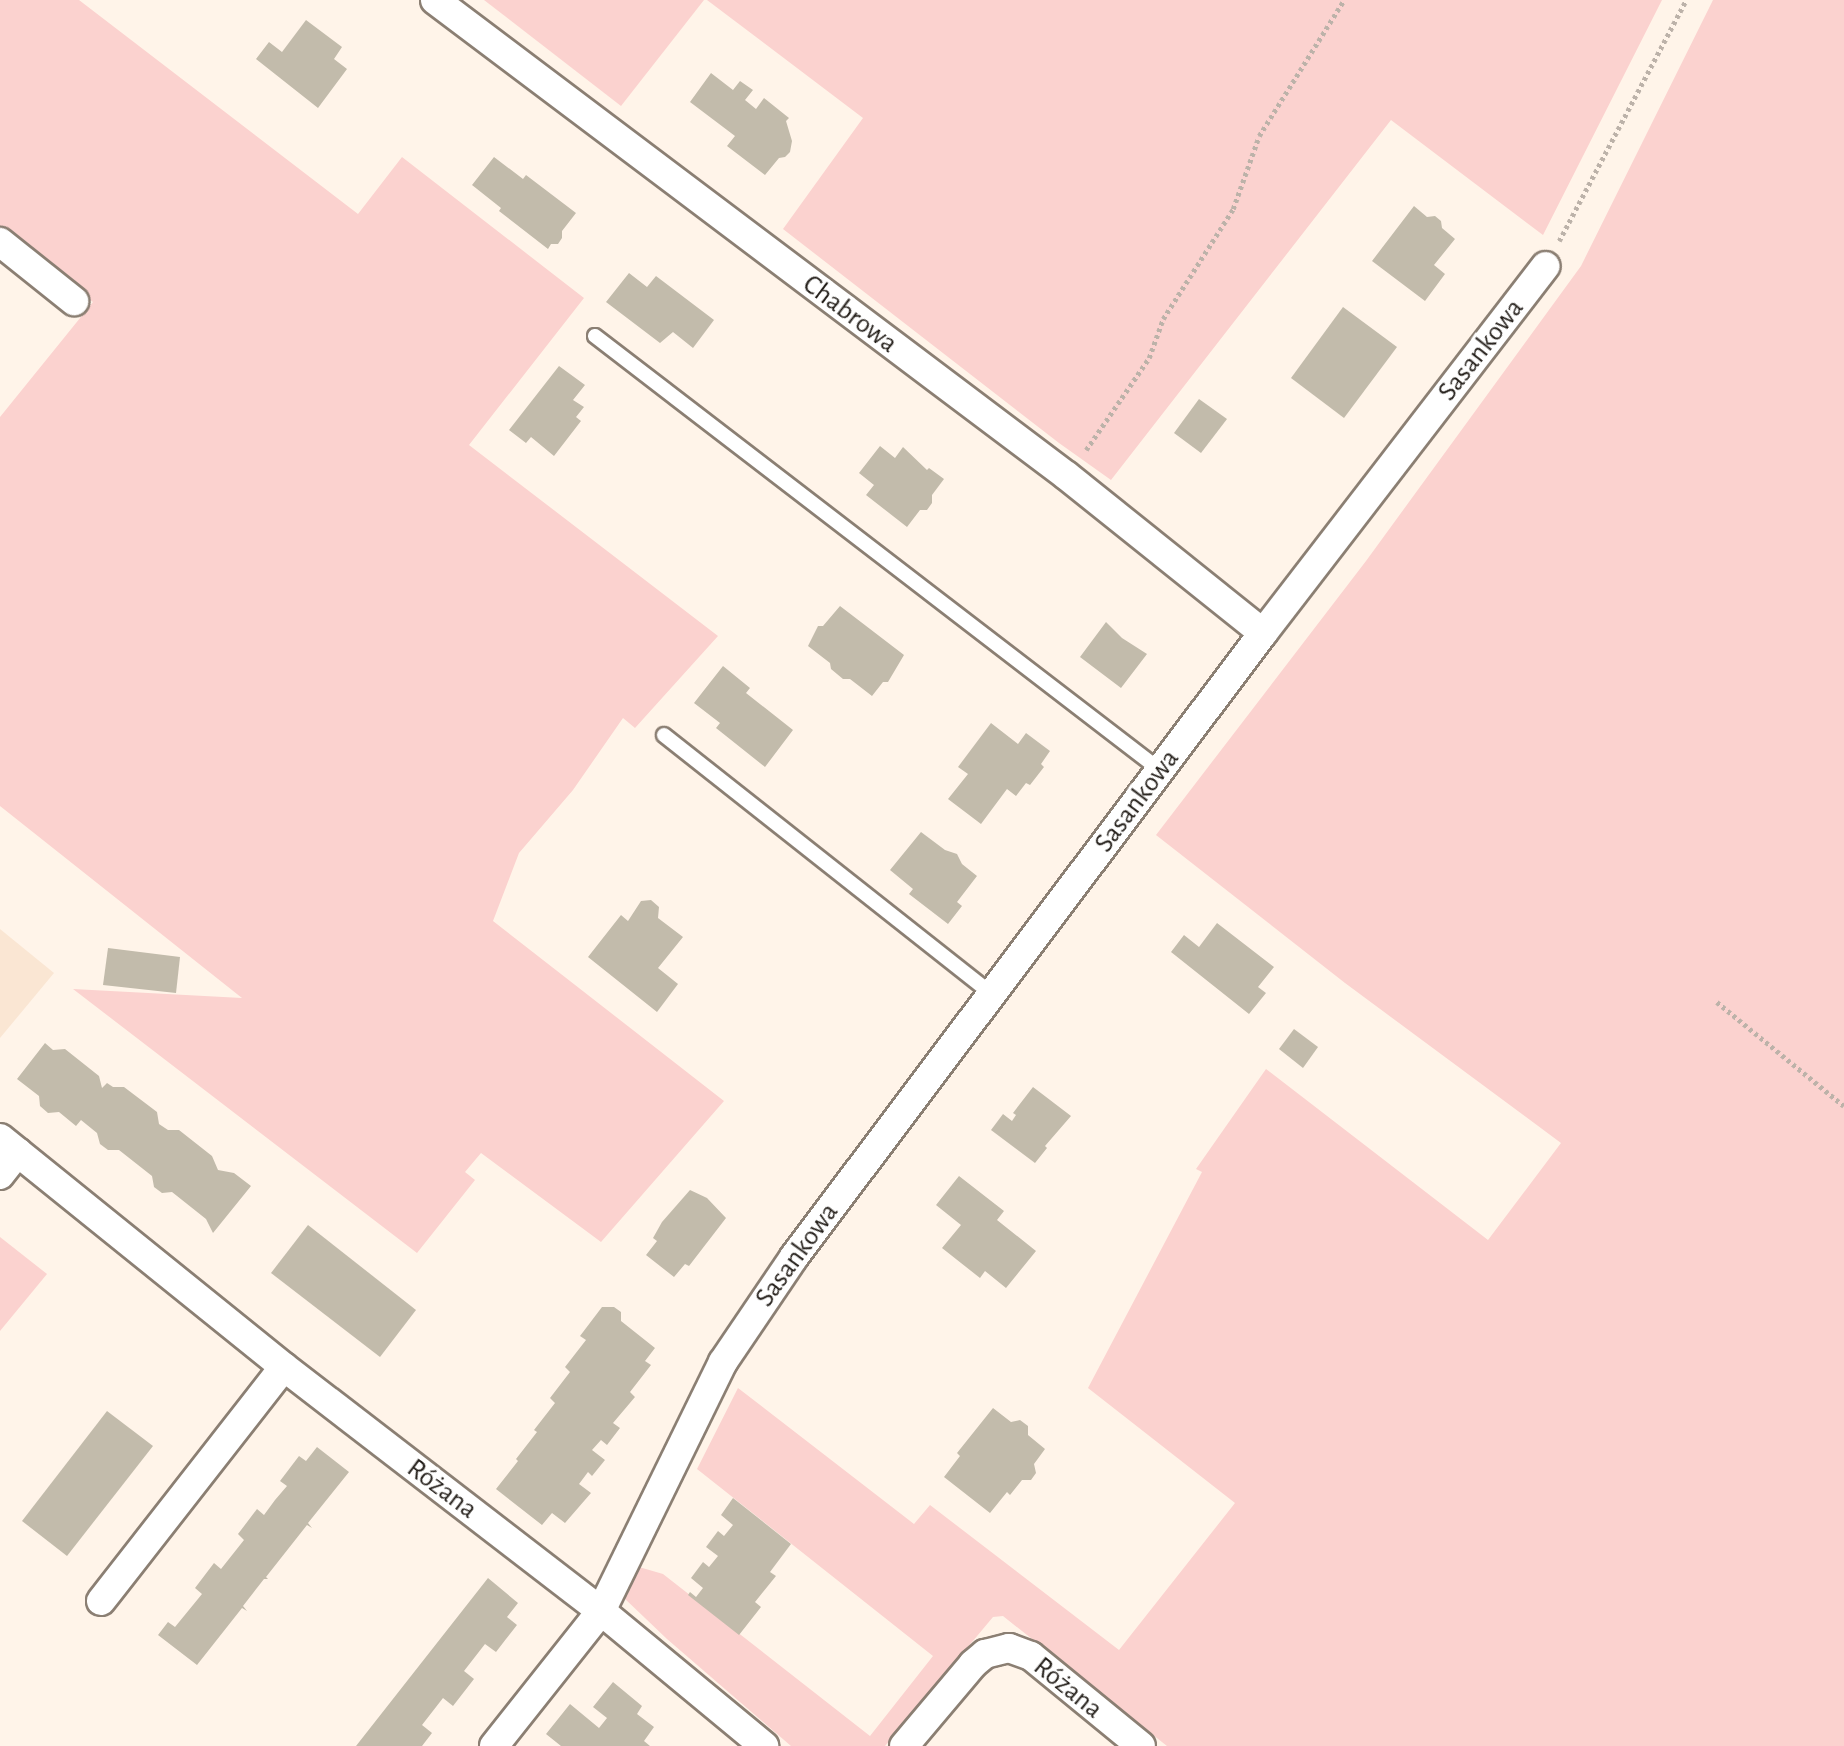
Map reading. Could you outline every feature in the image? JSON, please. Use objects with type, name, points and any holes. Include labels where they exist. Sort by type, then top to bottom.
[{"type":"street","name":"Chabrowa","points":[[435,0],[1067,477],[1263,632]]},
{"type":"street","points":[[0,242],[74,301]]},
{"type":"street","name":"Sasankowa","points":[[601,1611],[723,1362],[794,1257],[1263,632],[1546,266]]},
{"type":"street","name":"Różana","points":[[0,1175],[9,1145],[284,1367],[601,1611],[764,1746]]},
{"type":"street","points":[[101,1601],[284,1367]]},
{"type":"street","points":[[494,1746],[601,1611]]},
{"type":"street","name":"Różana","points":[[904,1746],[973,1664],[985,1654],[1009,1648],[1031,1656],[1133,1744]]},
{"type":"lane","points":[[595,336],[1160,770]]},
{"type":"lane","points":[[664,735],[992,994]]},
{"type":"path","points":[[1067,477],[1149,358],[1163,319],[1233,209],[1259,136],[1344,0]]},
{"type":"path","points":[[1546,266],[1686,0]]},
{"type":"path","points":[[1717,1002],[1844,1106]]},
{"type":"shaded area","points":[[0,0],[79,0],[358,214],[402,157],[584,298],[469,445],[718,636],[635,728],[623,718],[573,790],[519,853],[493,921],[724,1101],[601,1242],[481,1153],[465,1172],[475,1180],[417,1253],[73,989],[242,998],[0,806],[0,417],[93,302],[0,229]]},
{"type":"shaded area","points":[[484,0],[704,0],[621,106]]},
{"type":"shaded area","points":[[707,0],[1662,0],[1543,235],[1391,120],[1111,480],[1059,443],[783,229],[863,118]]},
{"type":"shaded area","points":[[1713,0],[1844,0],[1844,1746],[1167,1746],[1003,1616],[993,1617],[885,1746],[791,1746],[667,1639],[623,1597],[639,1567],[663,1574],[870,1736],[933,1656],[697,1469],[738,1388],[914,1524],[930,1505],[1119,1650],[1235,1503],[1088,1388],[1202,1172],[1196,1169],[1266,1069],[1488,1240],[1561,1143],[1345,983],[1156,835],[1366,561],[1581,266]]},
{"type":"shaded area","points":[[0,929],[54,973],[0,1038]]},
{"type":"shaded area","points":[[0,1237],[47,1274],[0,1331]]},
{"type":"building","points":[[306,20],[342,47],[334,59],[347,69],[318,108],[256,59],[269,42],[282,52]]},
{"type":"building","points":[[711,73],[733,90],[740,81],[753,90],[745,100],[756,109],[764,98],[789,118],[786,121],[792,141],[790,152],[779,158],[765,175],[727,146],[735,136],[690,102]]},
{"type":"building","points":[[494,157],[523,179],[526,175],[576,213],[562,231],[558,244],[551,244],[548,249],[499,211],[501,208],[472,185]]},
{"type":"building","points":[[1414,206],[1427,217],[1435,216],[1441,221],[1442,228],[1455,239],[1434,265],[1445,274],[1425,301],[1372,261]]},
{"type":"building","points":[[629,273],[647,287],[656,276],[714,320],[693,348],[673,332],[660,343],[606,302]]},
{"type":"building","points":[[1343,307],[1397,347],[1344,418],[1291,378]]},
{"type":"building","points":[[559,366],[585,385],[573,400],[584,407],[576,417],[581,421],[554,456],[531,437],[526,443],[509,430]]},
{"type":"building","points":[[1199,399],[1227,419],[1201,453],[1174,433]]},
{"type":"building","points":[[880,446],[895,458],[903,447],[927,470],[929,468],[944,479],[932,495],[932,503],[927,510],[920,510],[907,527],[866,495],[874,485],[859,473]]},
{"type":"building","points":[[840,606],[904,655],[888,682],[883,682],[872,696],[850,679],[843,679],[831,669],[830,663],[808,646],[818,626],[823,626]]},
{"type":"building","points":[[1106,622],[1122,638],[1147,654],[1121,688],[1080,657]]},
{"type":"building","points":[[723,666],[750,688],[746,693],[793,730],[765,767],[716,728],[720,723],[694,703]]},
{"type":"building","points":[[991,723],[1018,744],[1026,733],[1050,751],[1041,764],[1044,767],[1030,785],[1026,783],[1016,796],[1007,789],[981,824],[948,799],[968,774],[958,767]]},
{"type":"building","points":[[921,832],[945,850],[957,854],[962,864],[977,876],[957,902],[962,906],[948,924],[909,894],[913,889],[890,870]]},
{"type":"building","points":[[651,900],[659,907],[658,918],[683,937],[658,968],[678,984],[657,1012],[588,957],[621,915],[628,921],[641,901]]},
{"type":"building","points":[[1217,923],[1274,967],[1258,987],[1266,993],[1249,1014],[1171,952],[1184,935],[1199,947]]},
{"type":"building","points":[[108,948],[180,957],[176,993],[103,985]]},
{"type":"building","points":[[1294,1029],[1318,1047],[1303,1068],[1279,1049]]},
{"type":"building","points":[[45,1043],[53,1050],[65,1049],[99,1076],[102,1088],[107,1083],[113,1087],[124,1087],[157,1112],[159,1124],[168,1130],[179,1130],[212,1156],[218,1170],[234,1173],[251,1186],[213,1233],[206,1219],[172,1192],[162,1193],[154,1187],[152,1176],[119,1150],[108,1150],[100,1144],[97,1133],[81,1120],[76,1126],[59,1112],[48,1113],[40,1106],[39,1096],[17,1079]]},
{"type":"building","points":[[1033,1087],[1071,1116],[1045,1146],[1047,1148],[1035,1163],[991,1130],[1003,1114],[1012,1121],[1016,1115],[1013,1113]]},
{"type":"building","points":[[959,1176],[1004,1211],[997,1220],[1036,1251],[1006,1288],[985,1271],[980,1278],[942,1248],[961,1225],[936,1205]]},
{"type":"building","points":[[690,1190],[707,1198],[726,1218],[689,1266],[685,1264],[674,1277],[646,1255],[657,1241],[653,1238],[662,1222]]},
{"type":"building","points":[[308,1225],[416,1310],[380,1357],[271,1273]]},
{"type":"building","points":[[602,1307],[614,1307],[621,1312],[621,1321],[655,1348],[645,1361],[651,1365],[630,1392],[635,1397],[613,1423],[620,1428],[607,1445],[601,1440],[592,1450],[605,1460],[592,1476],[588,1472],[579,1484],[591,1493],[565,1523],[552,1513],[542,1525],[496,1489],[518,1461],[516,1459],[537,1432],[534,1430],[555,1403],[550,1398],[570,1372],[565,1367],[586,1340],[580,1336]]},
{"type":"building","points":[[993,1408],[1011,1422],[1020,1420],[1028,1426],[1028,1435],[1045,1449],[1034,1464],[1036,1473],[1031,1480],[1022,1480],[1010,1495],[1007,1492],[990,1513],[944,1477],[960,1456],[957,1453]]},
{"type":"building","points":[[107,1411],[153,1446],[67,1556],[22,1521]]},
{"type":"building","points":[[317,1447],[349,1472],[308,1523],[312,1528],[307,1525],[266,1577],[268,1579],[264,1579],[243,1606],[247,1611],[242,1608],[197,1665],[158,1635],[168,1622],[175,1627],[202,1594],[195,1588],[214,1563],[221,1569],[244,1540],[238,1534],[257,1509],[264,1515],[287,1486],[280,1481],[299,1456],[306,1461]]},
{"type":"building","points":[[733,1498],[791,1544],[770,1572],[776,1576],[755,1602],[761,1607],[739,1635],[688,1595],[690,1592],[696,1597],[703,1588],[691,1578],[703,1562],[709,1567],[718,1556],[706,1547],[718,1531],[724,1536],[733,1525],[721,1515]]},
{"type":"building","points":[[488,1578],[518,1603],[507,1617],[517,1625],[496,1652],[485,1644],[464,1671],[474,1679],[453,1706],[443,1698],[422,1725],[432,1733],[422,1746],[356,1746]]},
{"type":"building","points":[[613,1682],[642,1706],[637,1714],[654,1727],[644,1741],[650,1746],[561,1746],[546,1734],[570,1704],[599,1728],[607,1718],[593,1707]]}]
